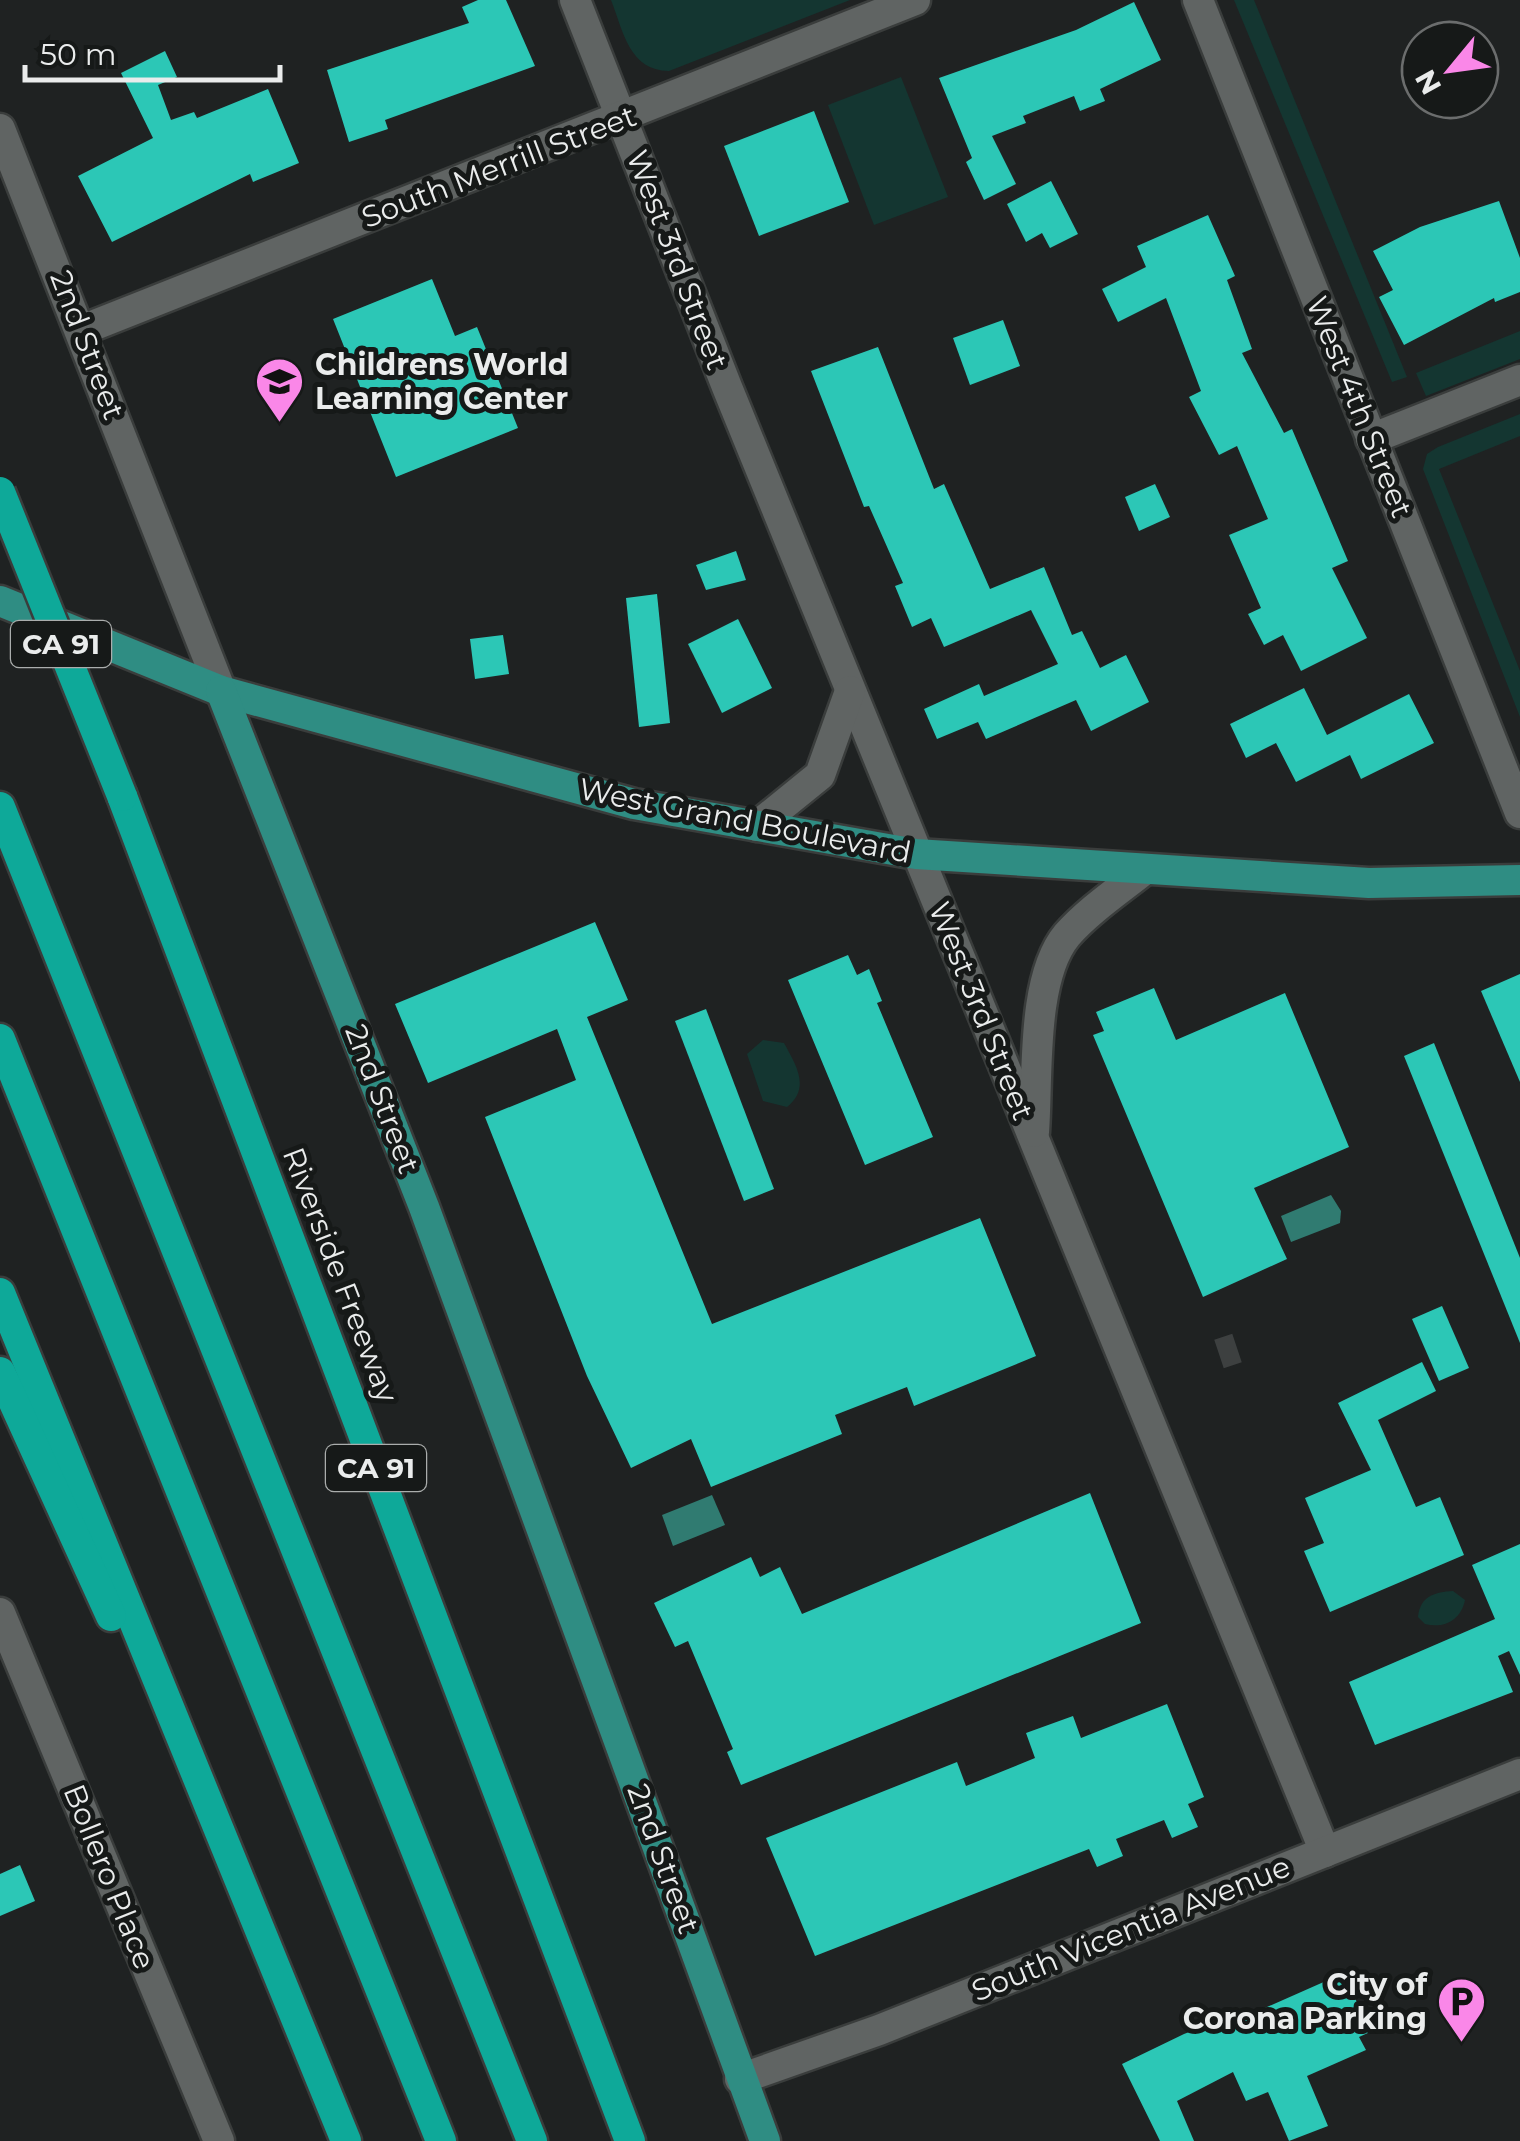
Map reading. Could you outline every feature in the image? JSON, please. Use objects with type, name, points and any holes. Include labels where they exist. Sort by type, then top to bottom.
[{"type":"highway","name":"Riverside Freeway","points":[[0,492],[122,796],[630,2141]]},
{"type":"highway","points":[[0,807],[532,2141]]},
{"type":"highway","points":[[0,1039],[441,2141]]},
{"type":"highway","points":[[0,1293],[346,2141]]},
{"type":"highway","points":[[0,1372],[323,2084]]},
{"type":"main road","name":"West Grand Boulevard","points":[[0,600],[221,691],[634,804],[916,854],[1369,883],[1520,880]]},
{"type":"main road","name":"2nd Street","points":[[221,691],[424,1207],[764,2141]]},
{"type":"street","name":"West 3rd Street","points":[[576,0],[850,691],[1325,1852]]},
{"type":"street","name":"South Merrill Street","points":[[82,330],[623,119],[915,0]]},
{"type":"street","name":"West 4th Street","points":[[1198,0],[1520,814]]},
{"type":"street","name":"2nd Street","points":[[0,129],[221,691]]},
{"type":"street","points":[[1371,438],[1520,380]]},
{"type":"street","points":[[756,826],[820,774],[850,691]]},
{"type":"street","points":[[1034,1140],[1044,986],[1052,958],[1067,935],[1144,870]]},
{"type":"street","name":"Bollero Place","points":[[0,1612],[218,2141]]},
{"type":"street","name":"South Vicentia Avenue","points":[[740,2078],[879,2030],[1520,1774]]},
{"type":"shaded area","points":[[611,0],[850,0],[669,71],[656,69],[636,57]]},
{"type":"shaded area","points":[[1234,0],[1254,0],[1407,377],[1392,382]]},
{"type":"shaded area","points":[[901,77],[948,197],[874,225],[828,105]]},
{"type":"shaded area","points":[[1520,331],[1520,359],[1426,396],[1416,373]]},
{"type":"shaded area","points":[[1520,414],[1520,436],[1439,469],[1520,671],[1520,717],[1423,469],[1427,454],[1438,447]]},
{"type":"shaded area","points":[[763,1040],[784,1043],[797,1068],[798,1092],[787,1107],[763,1101],[747,1054]]},
{"type":"shaded area","points":[[1331,1195],[1341,1211],[1340,1223],[1291,1242],[1281,1216]]},
{"type":"shaded area","points":[[712,1495],[725,1525],[673,1546],[662,1515]]},
{"type":"shaded area","points":[[1453,1591],[1465,1600],[1456,1618],[1432,1625],[1418,1617],[1430,1596]]},
{"type":"building","points":[[478,0],[506,0],[535,66],[385,120],[388,129],[349,142],[327,70],[469,23],[462,7]]},
{"type":"building","points":[[1134,2],[1161,60],[1100,89],[1105,101],[1080,111],[1074,96],[1023,116],[1026,123],[992,136],[1016,184],[984,200],[966,162],[972,158],[939,78],[1076,30]]},
{"type":"building","points":[[165,51],[177,77],[158,85],[171,120],[194,112],[197,118],[268,89],[299,163],[253,182],[250,174],[112,242],[78,176],[153,138],[121,73]]},
{"type":"building","points":[[814,111],[849,202],[759,236],[724,146]]},
{"type":"building","points":[[1051,181],[1078,234],[1050,248],[1042,233],[1026,242],[1007,204]]},
{"type":"building","points":[[1499,201],[1520,258],[1520,292],[1495,302],[1494,298],[1404,345],[1379,297],[1393,290],[1373,251],[1420,227]]},
{"type":"building","points":[[1208,215],[1235,276],[1227,280],[1252,349],[1242,353],[1284,433],[1292,429],[1348,561],[1332,568],[1367,638],[1301,671],[1283,635],[1264,645],[1248,614],[1261,608],[1229,535],[1268,519],[1237,446],[1219,455],[1189,397],[1201,391],[1166,298],[1118,322],[1102,289],[1146,267],[1137,246]]},
{"type":"building","points":[[432,279],[455,336],[477,327],[518,428],[396,477],[333,319]]},
{"type":"building","points":[[1003,320],[1020,366],[970,385],[953,338]]},
{"type":"building","points":[[878,347],[934,489],[944,484],[990,589],[1044,567],[1072,635],[1082,631],[1100,668],[1126,655],[1149,702],[1091,731],[1076,700],[986,739],[978,722],[937,739],[924,709],[979,684],[984,696],[1058,664],[1031,610],[944,647],[931,618],[912,627],[895,586],[903,583],[869,506],[864,507],[811,371]]},
{"type":"building","points":[[1155,484],[1170,517],[1139,531],[1125,497]]},
{"type":"building","points":[[736,551],[746,580],[706,590],[696,565]]},
{"type":"building","points":[[657,594],[670,723],[639,727],[626,598]]},
{"type":"building","points":[[738,619],[772,688],[722,713],[688,644]]},
{"type":"building","points":[[503,635],[509,674],[475,679],[470,639]]},
{"type":"building","points":[[1304,688],[1327,735],[1409,694],[1434,743],[1361,779],[1350,755],[1296,782],[1276,743],[1246,758],[1230,724]]},
{"type":"building","points":[[595,922],[628,1000],[587,1017],[712,1324],[980,1218],[1036,1356],[914,1406],[907,1387],[835,1415],[842,1434],[711,1487],[691,1439],[631,1468],[587,1376],[485,1117],[576,1080],[557,1029],[428,1083],[395,1004]]},
{"type":"building","points":[[848,955],[857,975],[869,969],[882,1001],[877,1003],[933,1137],[865,1165],[788,980]]},
{"type":"building","points":[[1520,974],[1520,1082],[1481,991]]},
{"type":"building","points":[[1154,988],[1176,1040],[1285,993],[1349,1147],[1254,1188],[1287,1259],[1203,1297],[1093,1035],[1104,1031],[1096,1012]]},
{"type":"building","points":[[706,1009],[774,1189],[744,1201],[675,1021]]},
{"type":"building","points":[[1434,1043],[1520,1258],[1520,1343],[1404,1056]]},
{"type":"building","points":[[1442,1306],[1469,1368],[1439,1381],[1412,1319]]},
{"type":"building","points":[[1422,1362],[1436,1391],[1378,1420],[1416,1507],[1440,1497],[1464,1555],[1330,1612],[1304,1551],[1324,1543],[1305,1498],[1371,1470],[1338,1403]]},
{"type":"building","points":[[1090,1493],[1141,1623],[741,1785],[727,1752],[733,1749],[688,1641],[675,1647],[654,1603],[751,1557],[760,1577],[780,1567],[802,1614]]},
{"type":"building","points":[[1520,1544],[1520,1675],[1509,1651],[1498,1656],[1513,1692],[1375,1745],[1349,1682],[1495,1619],[1472,1565]]},
{"type":"building","points":[[1167,1704],[1204,1797],[1188,1804],[1198,1827],[1172,1838],[1164,1820],[1116,1839],[1123,1856],[1097,1867],[1089,1849],[815,1956],[766,1838],[957,1762],[966,1786],[1035,1758],[1026,1733],[1073,1716],[1081,1738]]},
{"type":"building","points":[[20,1865],[35,1901],[0,1916],[0,1874]]},
{"type":"building","points":[[1344,1973],[1370,2032],[1359,2037],[1366,2050],[1307,2076],[1328,2126],[1289,2141],[1268,2092],[1246,2101],[1233,2072],[1177,2101],[1194,2141],[1160,2141],[1122,2064],[1184,2034],[1247,2010],[1249,2015]]},
{"type":"tunnel","points":[[1219,1354],[1237,1348]]},
{"type":"place","name":"Childrens World Learning Center","points":[[280,424]]},
{"type":"place","name":"City of Corona Parking","points":[[1462,2044]]}]
